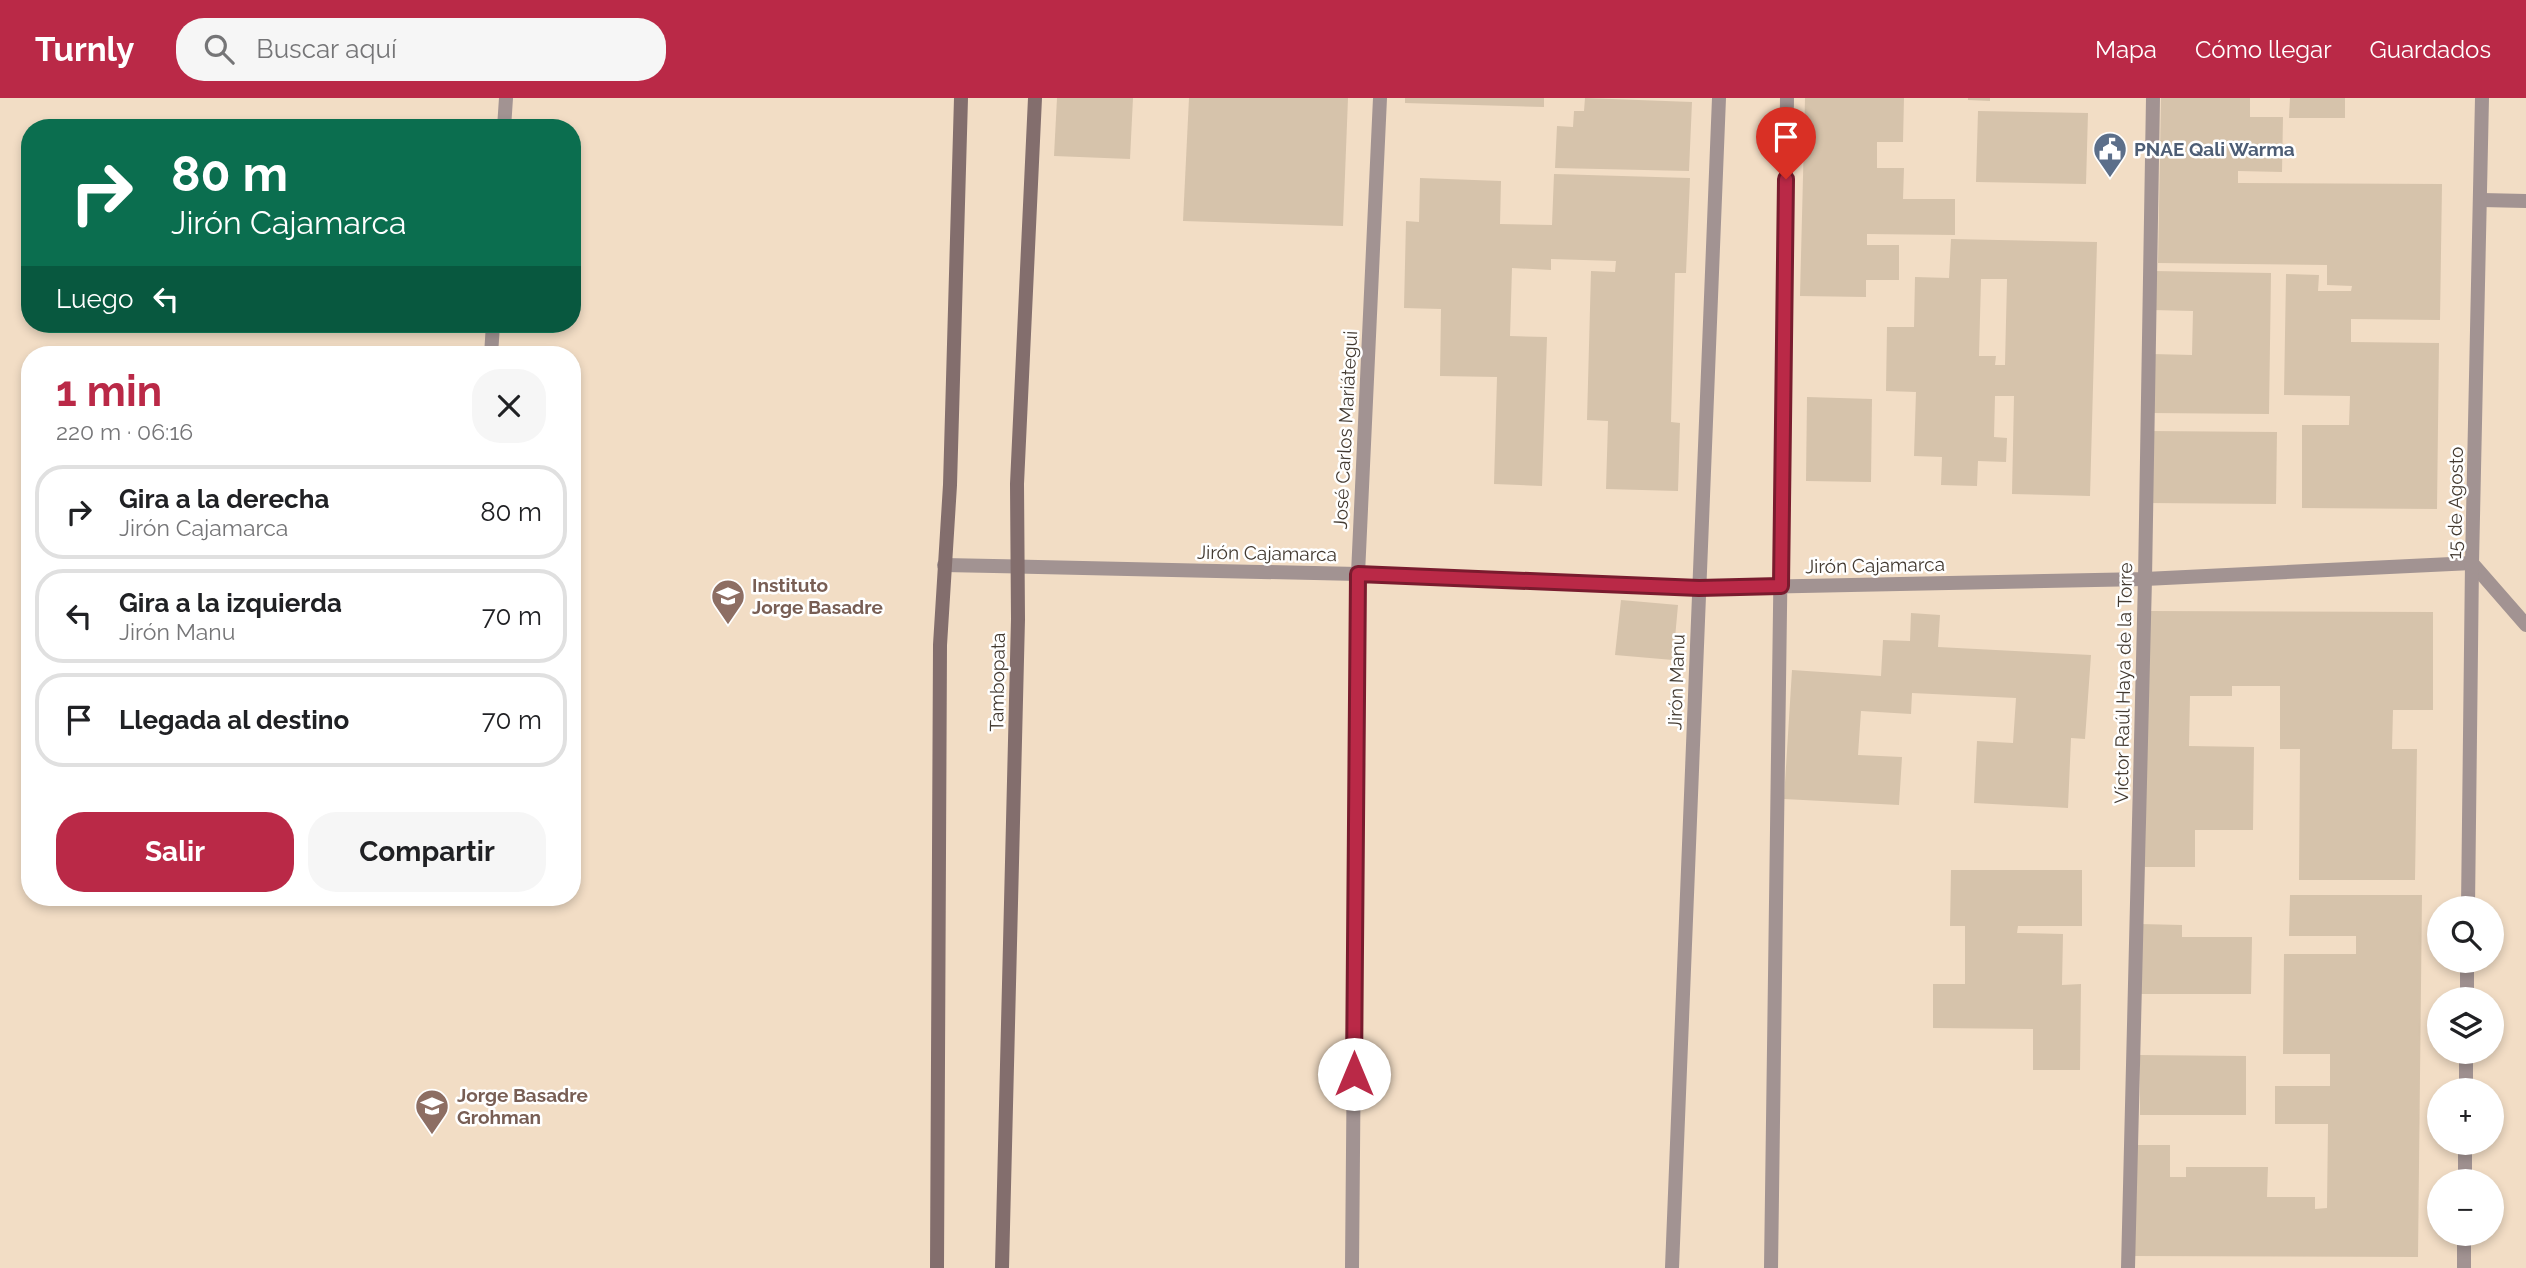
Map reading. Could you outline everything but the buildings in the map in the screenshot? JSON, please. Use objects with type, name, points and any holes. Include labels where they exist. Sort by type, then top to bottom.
[{"type":"main road","points":[[937,1268],[940,659],[950,485],[961,98]]},
{"type":"main road","name":"Tambopata","points":[[1002,1268],[1017,646],[1017,484],[1035,98]]},
{"type":"street","points":[[505,119],[506,98]]},
{"type":"street","name":"José Carlos Mariátegui","points":[[1352,1268],[1358,574],[1380,98]]},
{"type":"street","name":"Jirón Manu","points":[[1672,1268],[1719,98]]},
{"type":"street","points":[[1771,1268],[1787,98]]},
{"type":"street","name":"Víctor Raúl Haya de la Torre","points":[[2128,1268],[2145,579],[2153,98]]},
{"type":"street","name":"15 de Agosto","points":[[2468,896],[2482,98]]},
{"type":"street","points":[[2482,200],[2526,201]]},
{"type":"street","points":[[2472,563],[2526,625]]},
{"type":"street","name":"Jirón Cajamarca","points":[[944,565],[1358,574],[1699,588],[2145,579],[2472,563]]},
{"type":"street","points":[[2464,1246],[2464,1268]]},
{"type":"place","name":"PNAE Qali Warma","points":[[2110,179]]},
{"type":"place","name":"Instituto Jorge Basadre","points":[[728,626]]},
{"type":"place","name":"Jorge Basadre Grohman","points":[[432,1136]]},
{"type":"route","points":[[1354,1074],[1358,574],[1699,588],[1781,586],[1786,179]]}]
